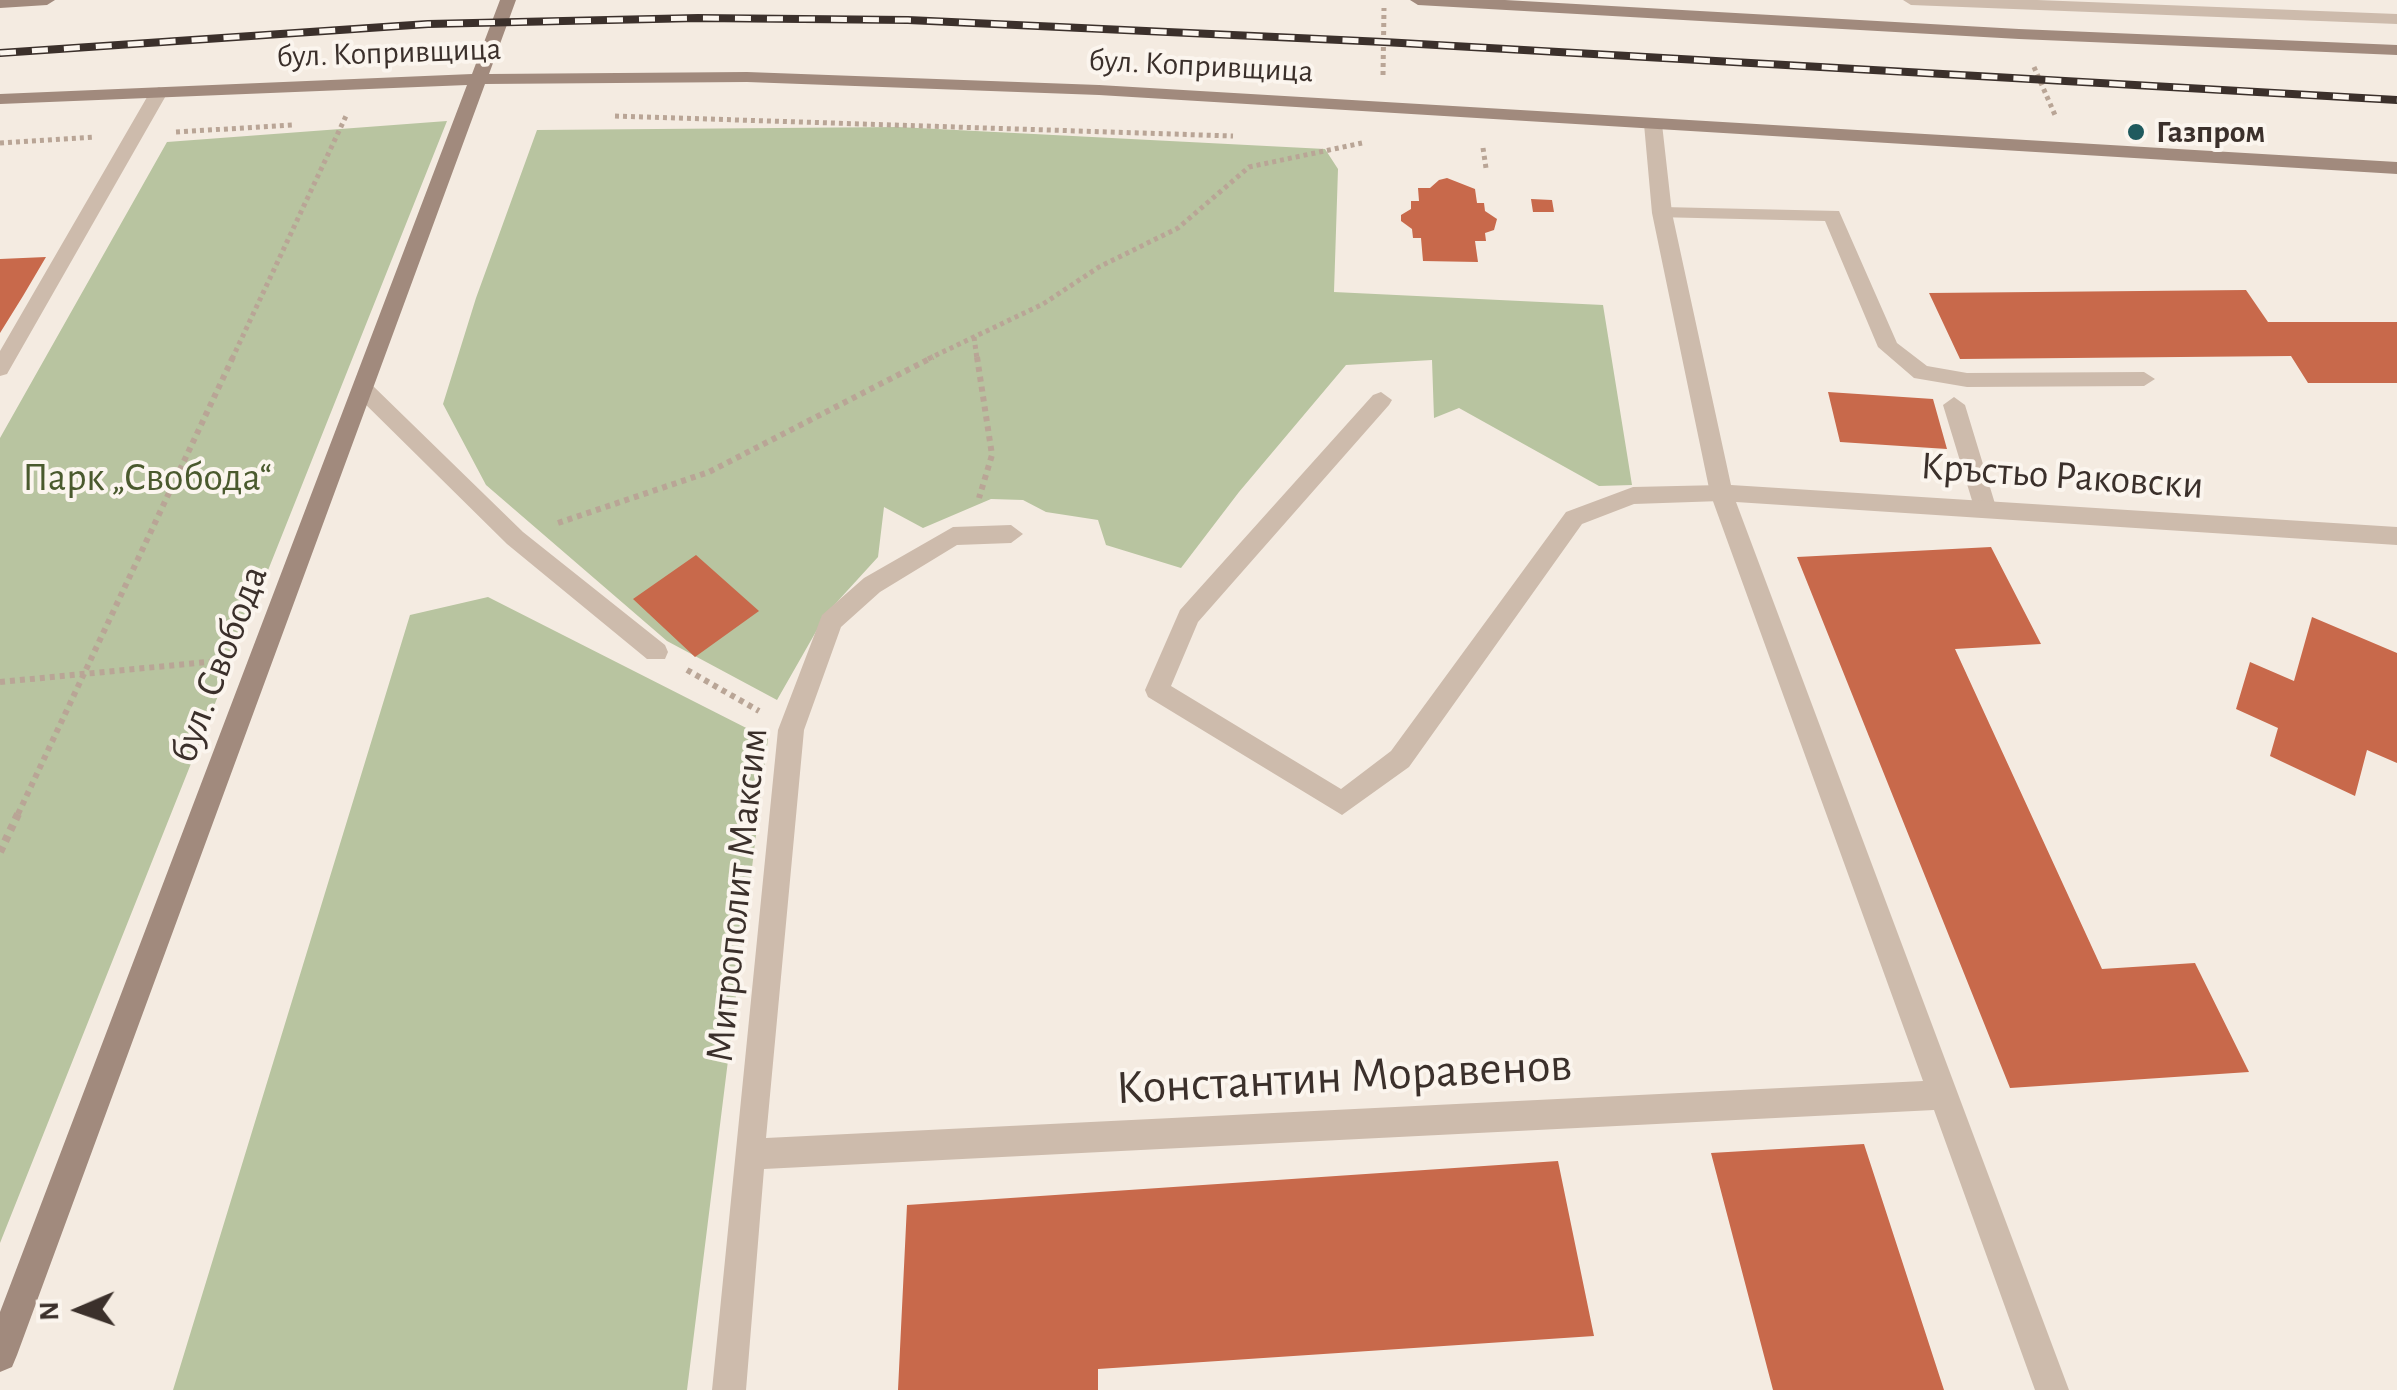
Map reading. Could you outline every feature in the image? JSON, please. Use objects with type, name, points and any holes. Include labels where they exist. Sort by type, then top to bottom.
[{"type":"main road","points":[[0,3],[47,0]]},
{"type":"main road","name":"бул. Свобода","points":[[0,1355],[508,0]]},
{"type":"main road","points":[[1418,0],[2019,34],[2397,50]]},
{"type":"main road","name":"бул. Копривщица","points":[[0,99],[481,79],[747,77],[896,81],[2397,168]]},
{"type":"street","points":[[1911,0],[2397,19]]},
{"type":"street","points":[[2309,0],[2324,16]]},
{"type":"street","points":[[0,368],[159,92]]},
{"type":"street","points":[[1653,124],[1662,213],[1721,493],[2052,1390]]},
{"type":"street","points":[[1662,213],[1832,215],[1888,348],[1921,373],[1967,380],[2144,380]]},
{"type":"street","points":[[363,389],[515,538],[656,652]]},
{"type":"street","name":"Кръстьо Раковски","points":[[1382,400],[1188,617],[1157,690],[1342,803],[1400,759],[1574,518],[1633,496],[1721,493],[1986,507],[2396,538]]},
{"type":"street","points":[[1954,405],[1986,507]]},
{"type":"street","name":"Митрополит Максим","points":[[729,1390],[792,730],[832,622],[872,585],[952,536],[1011,534]]},
{"type":"street","name":"Константин Моравенов","points":[[750,1154],[1942,1095]]},
{"type":"path","points":[[1383,82],[1384,0]]},
{"type":"path","points":[[2019,34],[2069,147]]},
{"type":"path","points":[[0,852],[362,84]]},
{"type":"path","points":[[610,116],[1236,136]]},
{"type":"path","points":[[324,124],[360,122]]},
{"type":"path","points":[[0,142],[305,124]]},
{"type":"path","points":[[515,538],[709,472],[843,400],[1042,304],[1099,267],[1178,228],[1249,167],[1301,153],[1373,141],[1334,140]]},
{"type":"path","points":[[1465,146],[1500,148]]},
{"type":"path","points":[[1483,146],[1486,168]]},
{"type":"path","points":[[952,536],[984,492],[992,455],[974,336]]},
{"type":"path","points":[[656,652],[792,730]]},
{"type":"path","points":[[0,682],[262,656]]},
{"type":"green space","name":"Парк „Свобода“","points":[[447,121],[0,1243],[0,438],[167,142]]},
{"type":"green space","points":[[898,127],[1325,149],[1338,169],[1334,292],[1603,305],[1632,485],[1599,486],[1459,408],[1434,418],[1432,360],[1346,365],[1181,568],[1106,545],[1098,520],[1046,512],[1023,500],[991,499],[923,528],[884,507],[878,557],[826,614],[777,700],[667,641],[486,485],[443,404],[476,298],[537,130]]},
{"type":"green space","points":[[488,597],[768,739],[687,1390],[173,1390],[410,615]]},
{"type":"building","points":[[1447,178],[1475,189],[1477,203],[1484,203],[1485,211],[1497,219],[1494,230],[1485,233],[1486,241],[1475,241],[1478,262],[1423,261],[1421,238],[1413,238],[1412,229],[1401,221],[1401,215],[1411,209],[1411,201],[1419,201],[1418,188],[1430,188]]},
{"type":"building","points":[[1531,199],[1552,200],[1554,212],[1533,212]]},
{"type":"building","points":[[46,257],[23,296],[0,333],[0,259]]},
{"type":"building","points":[[2246,290],[2268,322],[2397,322],[2397,383],[2308,383],[2291,356],[1960,359],[1929,293]]},
{"type":"building","points":[[1828,392],[1933,399],[1947,449],[1840,442]]},
{"type":"building","points":[[1991,547],[2041,644],[1955,649],[2102,969],[2195,963],[2249,1072],[2010,1088],[1797,557]]},
{"type":"building","points":[[696,555],[759,611],[695,657],[633,599]]},
{"type":"building","points":[[2312,617],[2397,653],[2397,763],[2367,750],[2355,796],[2270,756],[2278,728],[2236,709],[2250,662],[2294,681]]},
{"type":"building","points":[[1864,1144],[1944,1390],[1773,1390],[1711,1153]]},
{"type":"building","points":[[1558,1161],[1594,1336],[1098,1369],[1098,1390],[898,1390],[907,1205]]},
{"type":"railway","points":[[0,53],[428,24],[698,18],[908,20],[1384,42],[2397,100]]},
{"type":"place","name":"Газпром","points":[[2136,132]]}]
